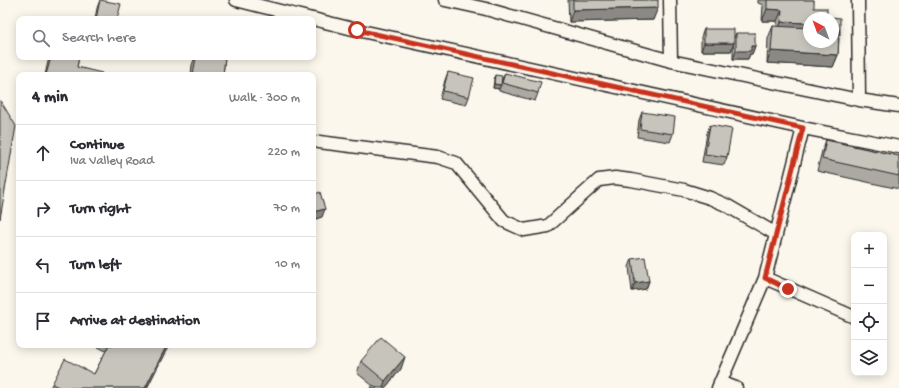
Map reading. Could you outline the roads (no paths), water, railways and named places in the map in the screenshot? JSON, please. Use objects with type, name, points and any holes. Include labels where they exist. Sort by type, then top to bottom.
[{"type":"street","points":[[236,0],[301,16]]},
{"type":"street","points":[[445,0],[486,5],[671,61],[859,100],[899,106]]},
{"type":"street","points":[[670,0],[671,61]]},
{"type":"street","points":[[858,0],[859,100]]},
{"type":"street","points":[[316,20],[803,128],[899,147]]},
{"type":"street","points":[[736,388],[719,385],[765,278],[803,128]]},
{"type":"street","points":[[319,142],[438,157],[456,163],[504,221],[524,230],[548,226],[599,180],[615,178],[684,190],[710,198],[726,205],[776,234]]},
{"type":"street","points":[[765,278],[851,317]]}]
